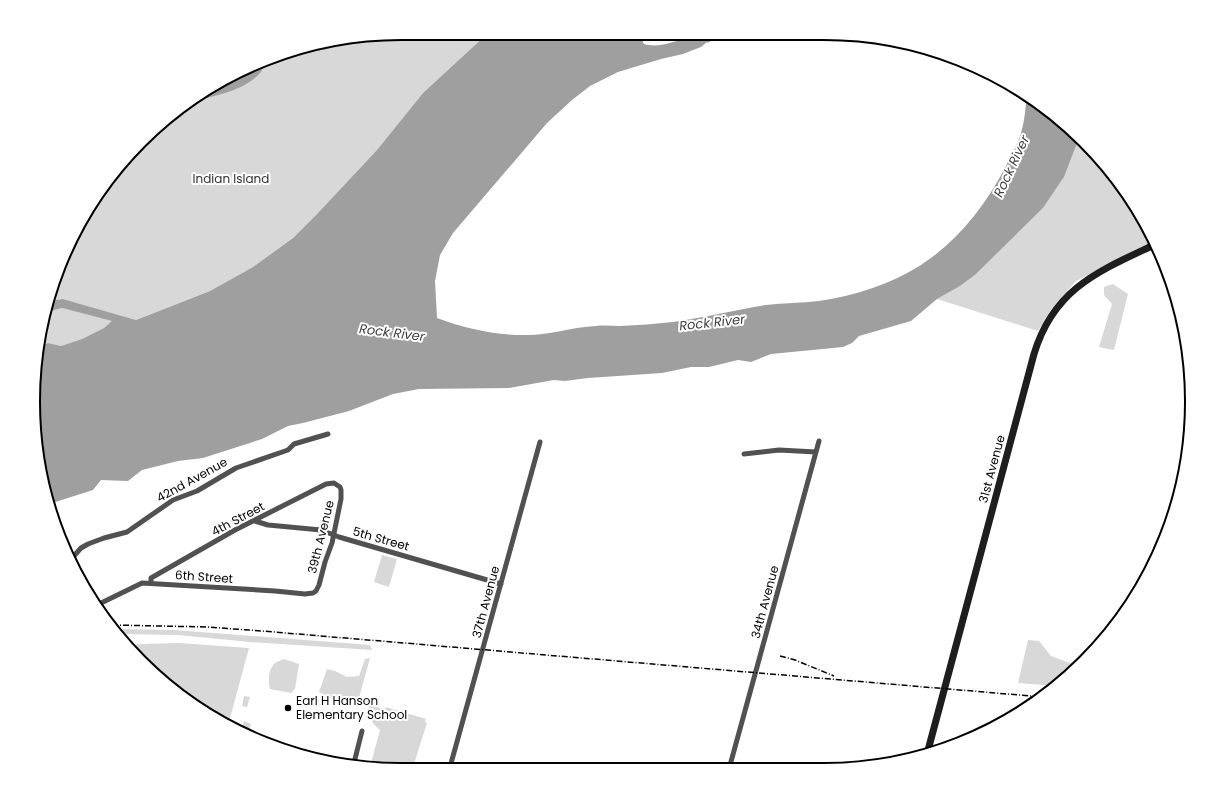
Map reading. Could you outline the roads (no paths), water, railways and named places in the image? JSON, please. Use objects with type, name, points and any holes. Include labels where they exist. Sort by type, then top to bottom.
[{"type":"street","name":"31st Avenue","points":[[929,747],[1034,354],[1043,330],[1061,302],[1081,283],[1107,267],[1150,247]]},
{"type":"street","name":"42nd Avenue","points":[[75,555],[81,548],[88,544],[127,532],[173,500],[197,491],[236,468],[288,450],[294,444],[328,434]]},
{"type":"street","name":"34th Avenue","points":[[731,763],[819,441]]},
{"type":"street","name":"37th Avenue","points":[[451,763],[540,442]]},
{"type":"street","points":[[744,454],[779,450],[816,452]]},
{"type":"street","name":"4th Street","points":[[151,583],[151,578],[223,537],[326,484],[334,484],[340,487]]},
{"type":"street","name":"39th Avenue","points":[[316,591],[334,534],[341,499],[340,487]]},
{"type":"street","name":"5th Street","points":[[255,521],[268,525],[321,530],[501,584]]},
{"type":"street","name":"6th Street","points":[[102,603],[142,583],[305,594],[310,594],[316,591]]},
{"type":"street","points":[[356,760],[362,731]]},
{"type":"water","name":"Rock River","points":[[480,40],[642,40],[644,44],[659,45],[680,40],[706,40],[707,42],[701,47],[683,54],[618,72],[590,86],[547,123],[453,233],[440,255],[435,281],[437,318],[468,328],[512,335],[532,335],[587,327],[673,322],[766,305],[832,299],[872,288],[897,278],[921,265],[947,245],[969,222],[997,182],[1017,144],[1021,134],[1026,103],[1044,115],[1076,144],[1064,177],[1043,208],[975,275],[960,286],[937,299],[911,321],[859,336],[852,343],[843,347],[771,354],[751,362],[738,360],[709,367],[691,367],[662,373],[565,381],[554,380],[509,388],[419,389],[393,394],[349,411],[288,426],[262,439],[203,458],[178,461],[142,470],[128,481],[101,480],[93,490],[54,502],[43,449],[41,425],[41,378],[45,345],[48,343],[61,346],[82,339],[104,328],[112,321],[62,308],[51,311],[54,300],[63,299],[136,320],[210,291],[253,267],[293,238],[317,214],[377,150],[423,93]]},
{"type":"water","points":[[263,68],[254,79],[237,89],[206,98],[242,77]]},
{"type":"waterway","points":[[707,42],[712,40]]},
{"type":"railway","points":[[118,625],[207,627],[262,631],[1032,696]]},
{"type":"railway","points":[[780,656],[795,660],[834,676]]},
{"type":"place","name":"Earl H Hanson Elementary School","points":[[288,708]]},
{"type":"park label","name":"Indian Island","points":[[231,179]]}]
